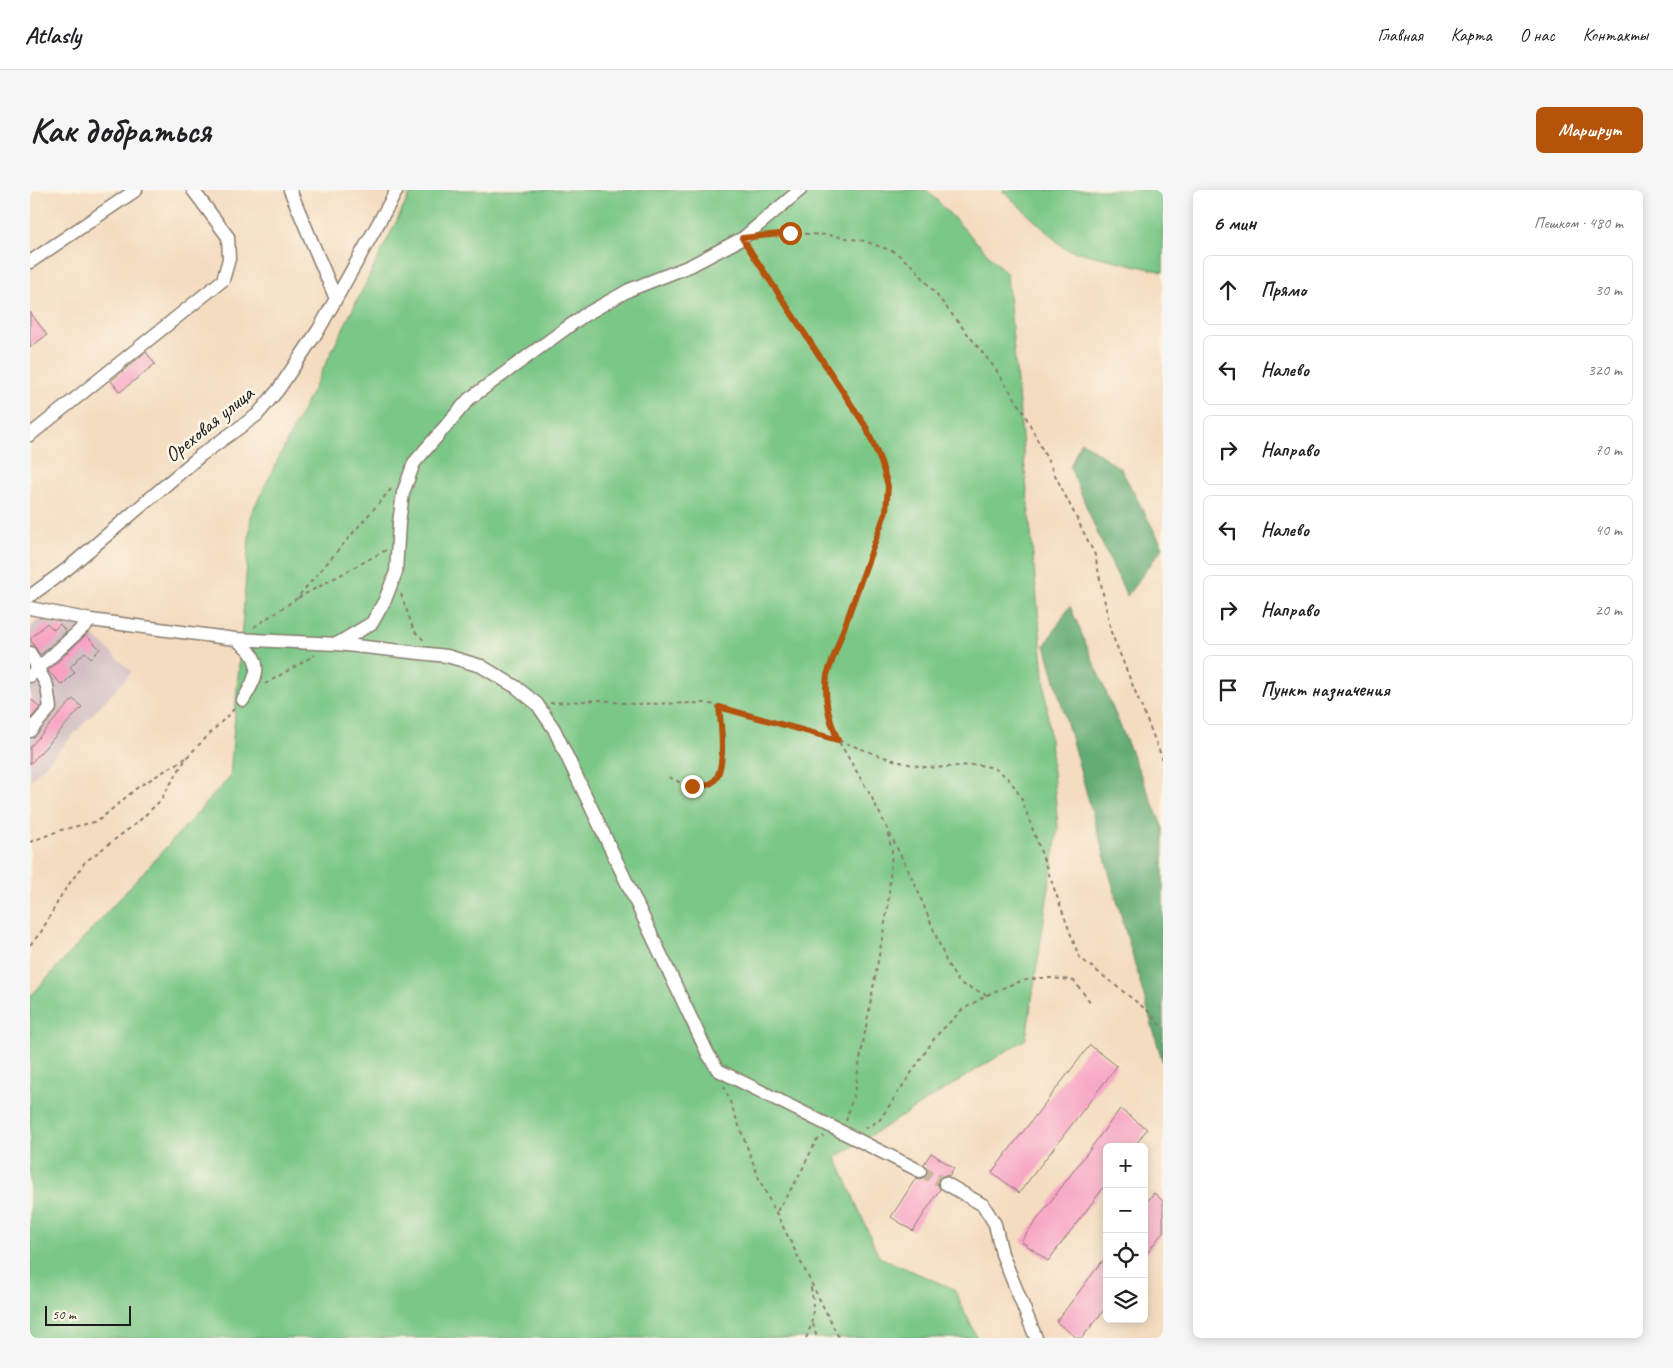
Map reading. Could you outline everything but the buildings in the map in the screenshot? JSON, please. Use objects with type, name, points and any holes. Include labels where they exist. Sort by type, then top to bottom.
[{"type":"street","points":[[30,262],[136,190]]},
{"type":"street","points":[[30,436],[223,280],[229,259],[228,237],[193,190]]},
{"type":"street","points":[[290,190],[336,299]]},
{"type":"street","name":"Ореховая улица","points":[[30,596],[67,569],[201,455],[257,415],[278,390],[319,329],[397,190]]},
{"type":"street","points":[[337,644],[372,623],[385,600],[396,572],[403,493],[414,463],[469,399],[583,316],[629,290],[690,266],[742,238],[800,190]]},
{"type":"street","points":[[30,608],[91,620],[235,639],[337,644],[447,656],[481,666],[516,687],[537,704],[554,729],[708,1054],[718,1070],[920,1171]]},
{"type":"street","points":[[34,672],[91,620]]},
{"type":"street","points":[[235,639],[250,649],[257,665],[255,681],[243,700]]},
{"type":"street","points":[[30,653],[34,672],[47,686],[50,708],[30,731]]},
{"type":"street","points":[[945,1183],[983,1204],[995,1224],[1002,1254],[1036,1338]]},
{"type":"path","points":[[987,995],[959,983],[947,963],[915,884],[886,826],[838,740],[827,714],[825,694],[827,675],[886,511],[888,486],[881,462],[866,427],[742,238],[790,233],[864,240],[895,252],[915,268],[994,367],[1022,409],[1052,465],[1096,555],[1112,632],[1163,760]]},
{"type":"path","points":[[296,600],[394,485]]},
{"type":"path","points":[[235,639],[296,600],[399,544]]},
{"type":"path","points":[[401,591],[405,609],[414,631],[426,642],[447,656]]},
{"type":"path","points":[[260,687],[337,644]]},
{"type":"path","points":[[30,945],[85,862],[138,822],[160,801],[187,757],[243,700]]},
{"type":"path","points":[[537,704],[600,700],[633,704],[707,703],[838,740],[875,754],[917,766],[935,768],[978,763],[996,770],[1015,786],[1022,800],[1080,957],[1148,1011],[1163,1028]]},
{"type":"path","points":[[669,776],[692,786],[706,786],[715,781],[721,769],[722,725],[719,707]]},
{"type":"path","points":[[30,842],[61,830],[98,821],[138,787],[187,757]]},
{"type":"path","points":[[842,1132],[854,1093],[888,906],[892,850],[886,826]]},
{"type":"path","points":[[777,1211],[798,1178],[816,1141],[826,1134],[861,1130],[879,1121],[936,1036],[962,1010],[987,995],[1027,979],[1049,976],[1074,982],[1091,1003]]},
{"type":"path","points":[[718,1070],[760,1182],[777,1211],[839,1338]]},
{"type":"path","points":[[806,1338],[812,1321],[814,1306],[810,1281]]},
{"type":"path","points":[[812,1321],[817,1338]]},
{"type":"shaded area","points":[[38,620],[79,622],[132,672],[30,781],[30,628]]},
{"type":"green space","points":[[412,190],[927,190],[1007,274],[1058,827],[1026,1039],[836,1157],[879,1257],[954,1289],[977,1338],[30,1338],[30,997],[230,777],[251,514]]},
{"type":"green space","points":[[1002,190],[1163,190],[1163,272],[1065,249]]},
{"type":"green space","points":[[1081,441],[1121,469],[1163,547],[1127,596],[1099,537],[1070,467]]},
{"type":"green space","points":[[1070,606],[1163,828],[1163,1064],[1045,645]]},
{"type":"tunnel","points":[[920,1171],[945,1183]]},
{"type":"route","points":[[692,786],[706,786],[715,781],[721,769],[722,725],[719,707],[838,740],[827,714],[825,694],[827,675],[886,511],[888,486],[881,462],[866,427],[742,238],[790,233]]}]
